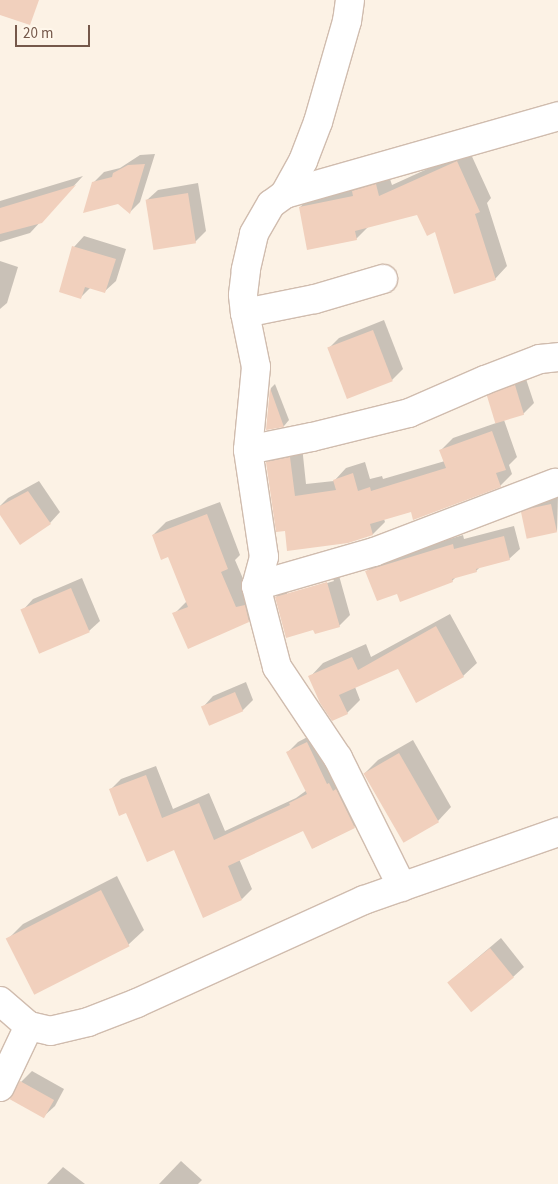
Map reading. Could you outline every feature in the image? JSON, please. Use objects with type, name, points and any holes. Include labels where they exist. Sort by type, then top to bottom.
[{"type":"street","points":[[286,194],[303,161],[318,122],[347,21],[350,0]]},
{"type":"street","points":[[402,887],[338,758],[277,667],[256,586],[264,557],[248,450],[256,367],[243,295],[246,270],[254,234],[271,204],[286,194],[558,116]]},
{"type":"street","points":[[245,313],[315,299],[383,279]]},
{"type":"street","points":[[248,450],[312,437],[409,413],[485,380],[540,359],[558,357]]},
{"type":"street","points":[[256,586],[374,552],[555,482]]},
{"type":"street","points":[[0,1001],[28,1026],[50,1031],[88,1022],[137,1003],[364,900],[558,832]]},
{"type":"street","points":[[0,1087],[28,1026]]},
{"type":"building","points":[[0,0],[39,0],[30,25],[0,15]]},
{"type":"building","points":[[457,161],[480,212],[475,214],[496,280],[454,294],[435,232],[427,236],[417,215],[355,231],[357,240],[307,250],[299,207],[353,196],[352,191],[376,184],[379,196]]},
{"type":"building","points":[[145,164],[130,214],[118,204],[83,213],[92,182],[112,177],[113,173],[128,165]]},
{"type":"building","points":[[76,185],[42,223],[0,234],[0,208]]},
{"type":"building","points":[[188,193],[196,243],[154,250],[146,200]]},
{"type":"building","points":[[72,246],[116,259],[105,293],[85,287],[81,299],[59,292]]},
{"type":"building","points":[[373,330],[393,381],[347,399],[327,348]]},
{"type":"building","points":[[515,385],[524,415],[495,423],[486,394]]},
{"type":"building","points":[[270,388],[284,427],[266,430]]},
{"type":"building","points":[[492,431],[506,470],[496,473],[501,487],[413,520],[411,512],[370,524],[373,535],[348,543],[287,551],[285,531],[276,532],[266,462],[290,457],[295,496],[336,490],[333,480],[353,473],[358,491],[370,487],[371,491],[446,468],[439,450]]},
{"type":"building","points":[[28,491],[51,524],[20,545],[0,515],[0,506]]},
{"type":"building","points":[[551,504],[557,532],[527,539],[521,510]]},
{"type":"building","points":[[207,514],[228,569],[221,572],[236,607],[245,605],[249,622],[188,649],[172,613],[188,607],[168,557],[161,560],[152,535]]},
{"type":"building","points":[[504,536],[510,560],[476,569],[477,572],[452,579],[453,582],[400,602],[397,594],[377,601],[365,571],[453,544],[454,549]]},
{"type":"building","points":[[327,582],[340,627],[315,634],[313,630],[286,638],[275,597]]},
{"type":"building","points":[[71,588],[90,632],[39,654],[20,609]]},
{"type":"building","points":[[436,626],[464,677],[416,703],[398,669],[339,695],[348,714],[332,721],[320,703],[308,676],[352,657],[358,670]]},
{"type":"building","points":[[235,692],[243,711],[209,726],[201,706]]},
{"type":"building","points":[[307,742],[327,784],[329,783],[333,791],[336,789],[355,828],[312,849],[303,831],[228,866],[242,900],[203,918],[174,850],[147,862],[126,813],[119,816],[109,789],[146,775],[162,818],[199,803],[214,840],[290,805],[289,803],[307,794],[286,752]]},
{"type":"building","points":[[399,753],[439,822],[403,843],[363,774]]},
{"type":"building","points":[[101,890],[130,946],[34,995],[6,939]]},
{"type":"building","points":[[490,948],[514,978],[471,1012],[447,983]]},
{"type":"building","points":[[20,1081],[54,1100],[44,1118],[10,1099]]}]
